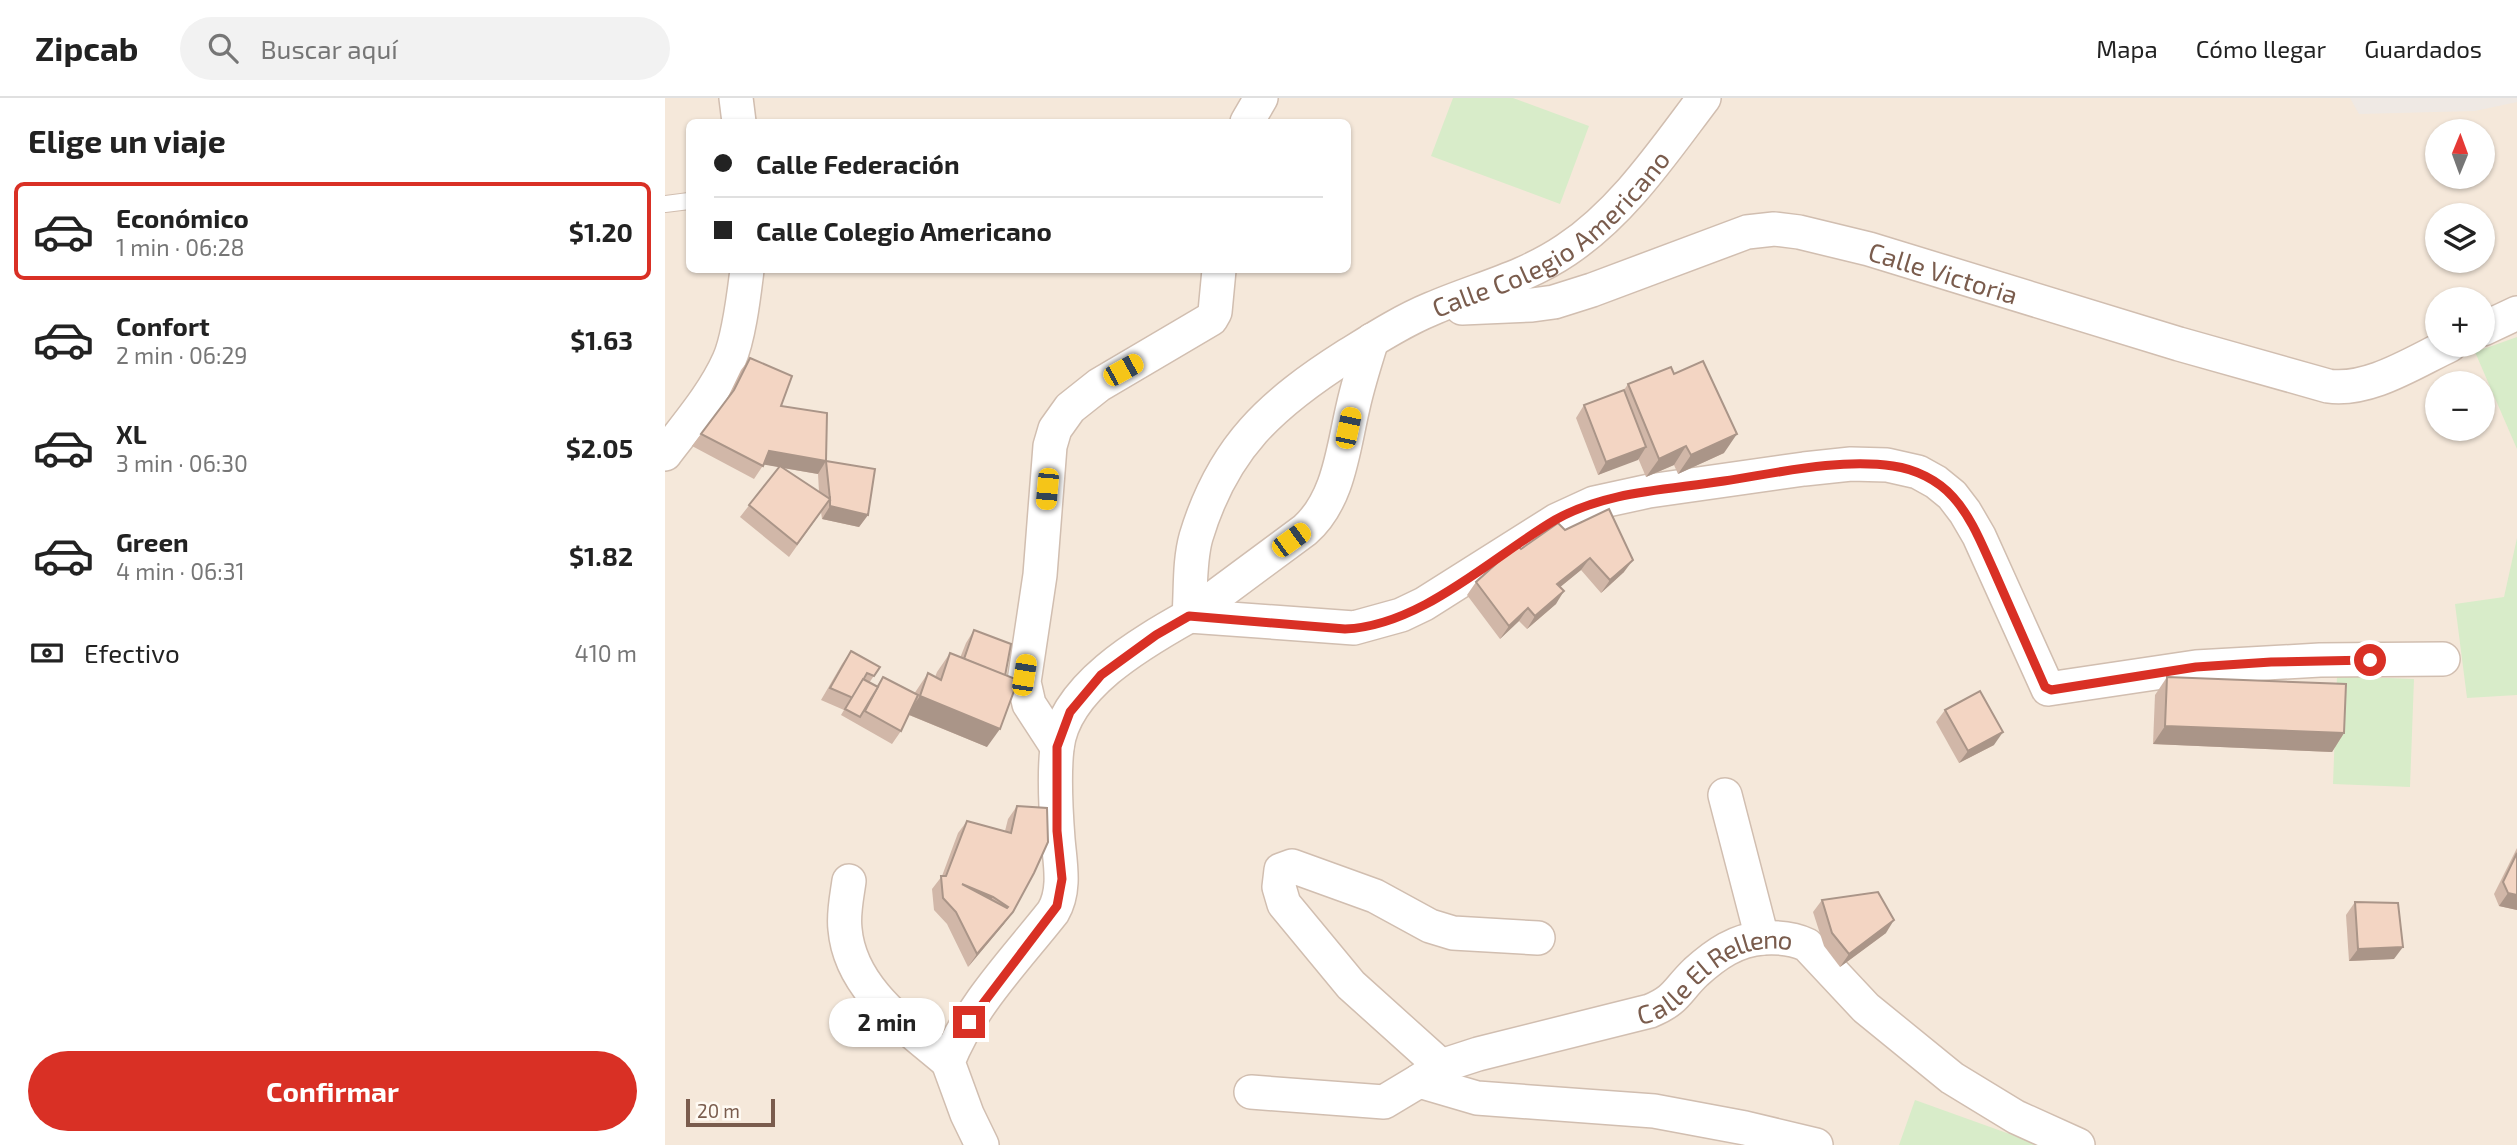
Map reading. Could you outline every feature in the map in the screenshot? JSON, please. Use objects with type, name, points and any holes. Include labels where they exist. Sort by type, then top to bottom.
[{"type":"street","points":[[736,98],[739,119]]},
{"type":"street","points":[[1249,119],[1261,98]]},
{"type":"street","name":"Calle Colegio Americano","points":[[1189,616],[1196,538],[1215,487],[1231,458],[1251,432],[1289,395],[1372,340],[1431,308],[1511,281],[1583,238],[1606,220],[1704,98]]},
{"type":"street","name":"Calle Victoria","points":[[1431,308],[1554,302],[1747,232],[1774,229],[1799,232],[1869,249],[2179,344],[2328,386],[2342,388],[2366,384],[2425,357]]},
{"type":"street","points":[[668,445],[699,408],[730,359],[747,273]]},
{"type":"street","points":[[1057,747],[1029,704],[1024,682],[1040,575],[1052,436],[1063,414],[1086,394],[1212,319],[1219,273]]},
{"type":"street","points":[[2495,323],[2517,313]]},
{"type":"street","points":[[949,1062],[958,1040],[977,1009],[1057,906],[1062,879],[1057,831],[1057,747],[1070,712],[1101,675],[1156,635],[1189,616],[1305,530],[1319,515],[1338,473],[1359,381],[1372,340]]},
{"type":"street","points":[[1189,616],[1336,629],[1361,628],[1408,612],[1447,591],[1557,520],[1594,503],[1649,491],[1804,469],[1870,464],[1895,466],[1918,472],[1952,495],[1979,536],[2048,689],[2196,667],[2321,660],[2444,659]]},
{"type":"street","points":[[1725,795],[1762,938]]},
{"type":"street","points":[[1538,938],[1453,933],[1430,926],[1391,903],[1292,866],[1281,870],[1278,876],[1284,904],[1430,1074],[1477,1098],[1584,1104],[1675,1115],[1770,1133],[1816,1145]]},
{"type":"street","points":[[849,881],[845,930],[850,954],[861,976],[889,1011],[949,1062],[967,1114],[982,1145]]},
{"type":"street","name":"Calle El Relleno","points":[[1251,1092],[1384,1101],[1430,1074],[1478,1054],[1663,1006],[1673,1000],[1695,973],[1730,946],[1742,941],[1779,937],[1807,945],[1866,1008],[1952,1078],[2016,1118],[2078,1145]]},
{"type":"lane","points":[[665,204],[686,201]]},
{"type":"shaded area","points":[[665,98],[2517,98],[2517,1145],[665,1145]]},
{"type":"shaded area","points":[[2350,98],[2517,98],[2517,102],[2475,111],[2359,114]]},
{"type":"green space","points":[[1453,98],[1513,98],[1589,126],[1560,204],[1431,156]]},
{"type":"green space","points":[[2517,337],[2517,449],[2495,398],[2495,371],[2483,371],[2477,357],[2495,357],[2495,345]]},
{"type":"green space","points":[[2517,538],[2517,695],[2467,698],[2455,604],[2504,597]]},
{"type":"green space","points":[[2337,676],[2414,679],[2410,787],[2333,784]]},
{"type":"green space","points":[[1915,1100],[2040,1145],[1899,1145]]},
{"type":"building","points":[[750,358],[792,376],[781,406],[827,413],[826,461],[769,451],[763,466],[701,434],[734,390]]},
{"type":"building","points":[[1703,361],[1737,434],[1691,455],[1686,446],[1659,459],[1628,384],[1671,367],[1674,374]]},
{"type":"building","points":[[1624,390],[1646,447],[1606,462],[1584,405]]},
{"type":"building","points":[[826,461],[875,469],[868,515],[830,506]]},
{"type":"building","points":[[780,466],[830,499],[797,544],[749,505]]},
{"type":"building","points":[[1609,509],[1633,560],[1610,580],[1590,558],[1557,584],[1564,591],[1535,616],[1528,608],[1509,626],[1476,582],[1517,545],[1521,549],[1558,523],[1565,530]]},
{"type":"building","points":[[974,630],[1011,644],[1005,676],[964,659]]},
{"type":"building","points":[[851,651],[880,667],[874,676],[867,673],[853,698],[830,688]]},
{"type":"building","points":[[950,653],[1018,680],[1000,729],[920,696],[928,673],[941,680]]},
{"type":"building","points":[[883,677],[918,695],[901,731],[865,711]]},
{"type":"building","points":[[2167,677],[2346,684],[2344,733],[2165,726]]},
{"type":"building","points":[[863,679],[878,687],[860,717],[845,709]]},
{"type":"building","points":[[1980,691],[2003,732],[1968,751],[1945,710]]},
{"type":"building","points":[[1017,806],[1047,808],[1048,842],[1034,873],[1013,912],[977,954],[956,912],[943,898],[941,876],[946,876],[967,821],[1011,833]],"holes":[[[962,884],[993,897],[1008,907]]]},
{"type":"building","points":[[2517,853],[2517,895],[2508,893],[2503,882]]},
{"type":"building","points":[[1878,892],[1894,920],[1849,954],[1832,933],[1822,900]]},
{"type":"building","points":[[2355,902],[2398,903],[2403,947],[2358,949]]},
{"type":"route","points":[[969,1022],[1057,906],[1062,879],[1057,831],[1057,747],[1070,712],[1101,675],[1156,635],[1189,616],[1345,629],[1361,628],[1401,615],[1447,591],[1557,520],[1608,499],[1851,464],[1887,465],[1918,472],[1952,495],[1965,512],[1979,536],[2045,687],[2051,690],[2196,667],[2370,660]]}]
